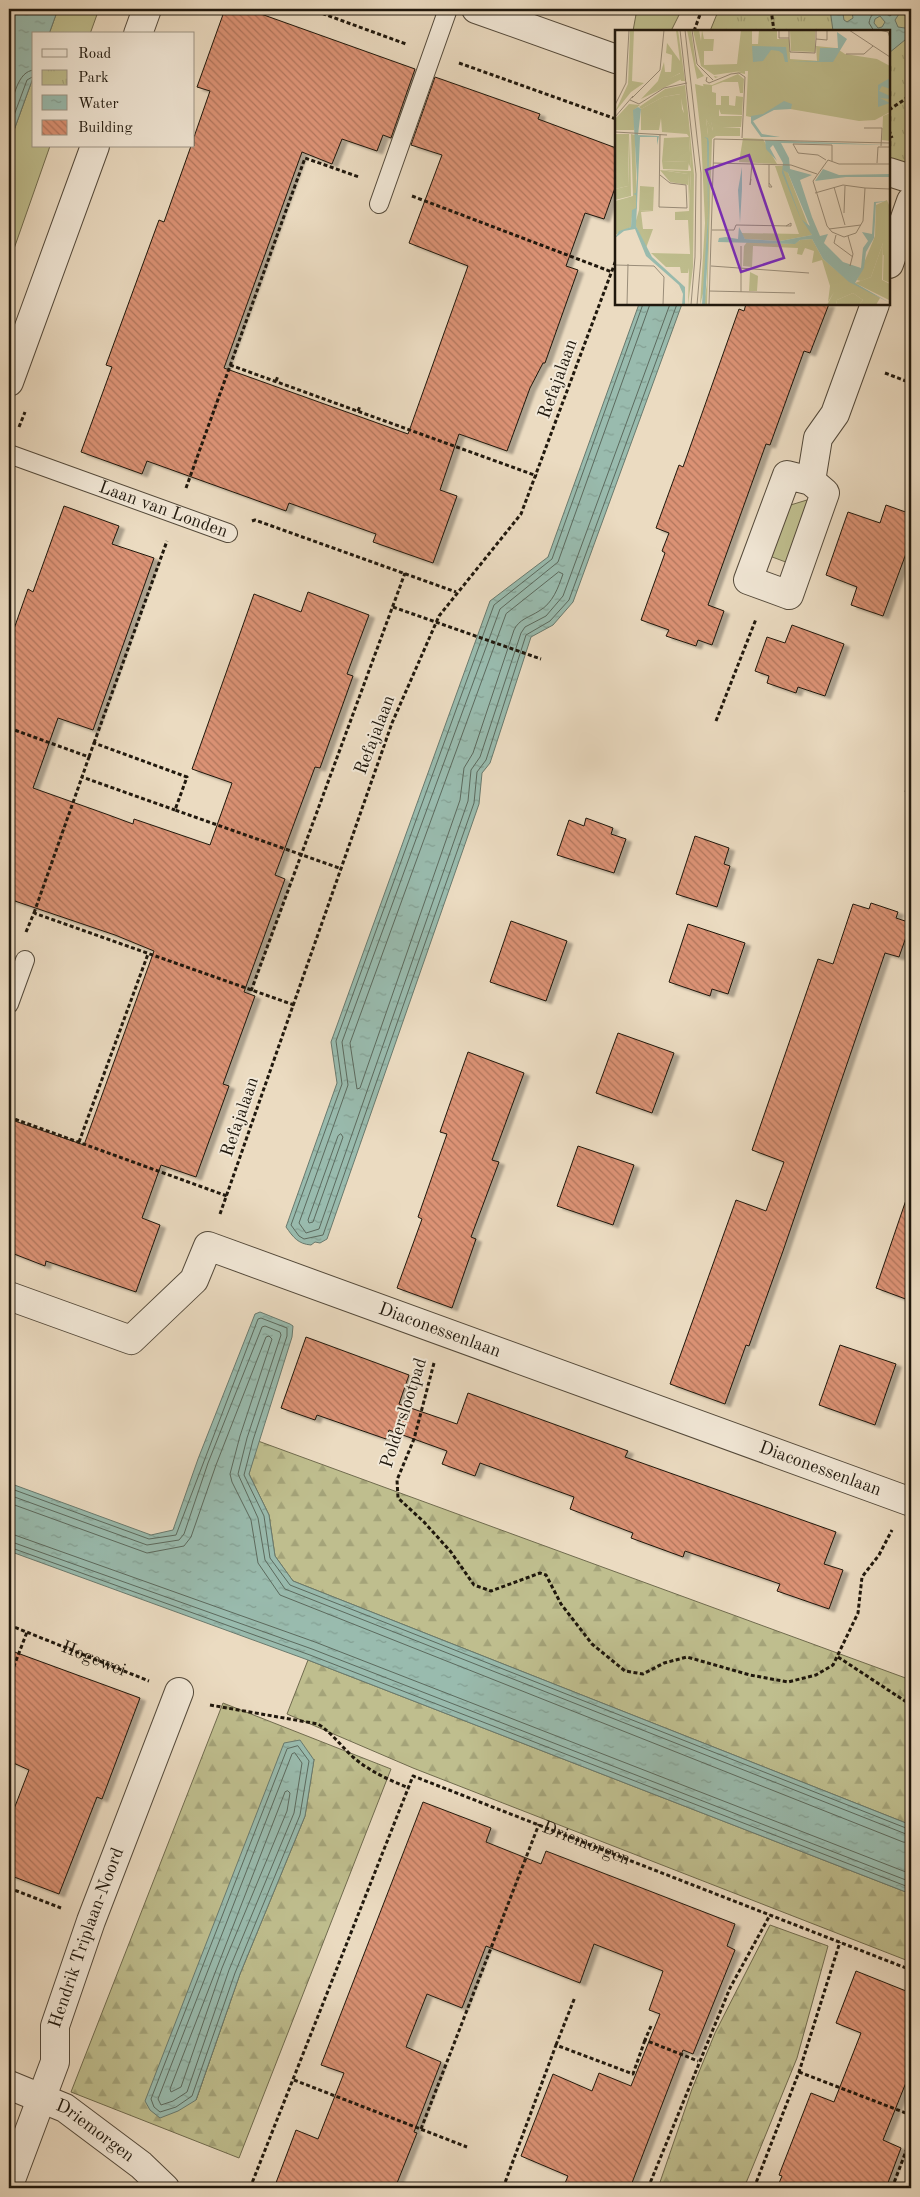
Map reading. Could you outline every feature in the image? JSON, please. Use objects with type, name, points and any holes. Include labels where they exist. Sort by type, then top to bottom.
[{"type":"street","points":[[139,32],[147,9]]},
{"type":"street","points":[[476,9],[615,59]]},
{"type":"street","points":[[9,382],[93,148]]},
{"type":"street","points":[[890,172],[911,179]]},
{"type":"street","points":[[890,261],[911,201]]},
{"type":"street","points":[[811,481],[818,438],[836,414],[875,305]]},
{"type":"street","points":[[787,475],[811,481],[825,494],[789,595],[748,580],[787,475]]},
{"type":"street","points":[[9,1296],[131,1340],[194,1280],[208,1246]]},
{"type":"street","name":"Diaconessenlaan","points":[[208,1246],[907,1500]]},
{"type":"street","name":"Hendrik Triplaan-Noord","points":[[9,2185],[55,2062],[55,2026],[92,1921],[180,1692]]},
{"type":"street","points":[[9,2085],[42,2098]]},
{"type":"street","name":"Driemorgen","points":[[42,2098],[65,2108],[141,2165],[165,2188]]},
{"type":"lane","points":[[379,204],[448,9]]},
{"type":"lane","name":"Laan van Londen","points":[[9,454],[228,533]]},
{"type":"lane","points":[[9,1004],[24,960]]},
{"type":"path","points":[[310,9],[615,119]]},
{"type":"path","points":[[694,30],[702,9]]},
{"type":"path","points":[[771,9],[774,30]]},
{"type":"path","points":[[890,109],[911,95]]},
{"type":"path","name":"Refajalaan","points":[[208,1246],[392,723],[438,616],[521,514],[537,476],[615,263]]},
{"type":"path","points":[[24,960],[17,958],[230,365],[537,476]]},
{"type":"path","points":[[276,381],[278,376]]},
{"type":"path","points":[[358,411],[360,406]]},
{"type":"path","name":"Laan van Londen","points":[[228,533],[254,520],[456,592]]},
{"type":"path","points":[[251,991],[405,573]]},
{"type":"path","points":[[716,720],[768,588]]},
{"type":"path","points":[[393,607],[541,659]]},
{"type":"path","points":[[9,728],[89,757]]},
{"type":"path","points":[[94,743],[187,777],[174,810]]},
{"type":"path","points":[[82,777],[342,869]]},
{"type":"path","points":[[906,792],[911,777]]},
{"type":"path","points":[[34,913],[294,1005]]},
{"type":"path","points":[[79,1142],[148,954]]},
{"type":"path","points":[[9,1117],[227,1196]]},
{"type":"path","name":"Polderslootpad","points":[[445,1331],[420,1412],[414,1439],[397,1480],[398,1498],[424,1522],[451,1552],[474,1585],[491,1591],[540,1573],[546,1575],[561,1604],[592,1644],[626,1671],[643,1674],[664,1663],[687,1657],[750,1675],[788,1682],[816,1675],[833,1665],[858,1613],[862,1577],[890,1536],[907,1500]]},
{"type":"path","name":"Hogewei","points":[[9,1626],[208,1704],[308,1720],[318,1724],[328,1730],[353,1756],[373,1771],[409,1788]]},
{"type":"path","points":[[9,1679],[27,1632]]},
{"type":"path","points":[[838,1657],[911,1705]]},
{"type":"path","name":"Driemorgen","points":[[409,1788],[413,1776],[911,1970]]},
{"type":"path","points":[[250,2188],[409,1788]]},
{"type":"path","points":[[421,2129],[539,1824]]},
{"type":"path","points":[[9,1888],[92,1921]]},
{"type":"path","points":[[648,2188],[698,2061],[730,1988],[770,1914]]},
{"type":"path","points":[[754,2188],[799,2072],[840,1942]]},
{"type":"path","points":[[503,2188],[575,1997]]},
{"type":"path","points":[[556,2045],[633,2074],[652,2026]]},
{"type":"path","points":[[645,2040],[698,2061]]},
{"type":"path","points":[[799,2072],[911,2115]]},
{"type":"path","points":[[294,2080],[467,2146]]},
{"type":"path","points":[[892,2188],[911,2138]]},
{"type":"green space","points":[[58,9],[99,9],[91,32],[50,32]]},
{"type":"green space","points":[[637,9],[682,9],[672,30],[633,30]]},
{"type":"green space","points":[[719,9],[911,9],[911,168],[890,160],[890,30],[710,30]]},
{"type":"green space","points":[[32,81],[32,148],[49,148],[9,263],[9,144]]},
{"type":"green space","points":[[807,500],[813,504],[791,564],[767,555],[784,507]]},
{"type":"green space","points":[[258,1441],[911,1680],[911,1825],[293,1581],[275,1556],[269,1515],[249,1474]]},
{"type":"green space","points":[[308,1660],[911,1894],[911,1962],[413,1768],[287,1714]]},
{"type":"green space","points":[[223,1703],[391,1769],[239,2158],[71,2092]],"holes":[[[314,1759],[305,1816],[240,1974],[196,2100]]]},
{"type":"green space","points":[[770,1925],[828,1946],[797,2058],[744,2188],[658,2188],[692,2089],[715,2033]]},
{"type":"water","points":[[13,9],[58,9],[50,32],[32,32],[32,81],[9,144],[9,22]]},
{"type":"water","points":[[830,9],[865,9],[872,11],[876,9],[911,9],[911,35],[890,52],[890,30],[833,30]],"holes":[[[849,10],[852,12],[853,18],[847,22],[844,20],[843,14]],[[899,14],[909,18],[908,25],[905,28],[898,27],[895,20]],[[880,16],[885,22],[882,27],[878,28],[874,23],[875,19]]]},
{"type":"water","points":[[639,305],[682,305],[573,602],[553,625],[531,637],[490,763],[482,773],[479,804],[327,1239],[311,1245],[299,1242],[286,1227],[337,1083],[331,1042],[490,601],[548,557]]},
{"type":"water","points":[[260,1312],[293,1326],[292,1337],[249,1474],[269,1515],[275,1556],[293,1581],[911,1825],[911,1894],[308,1660],[9,1551],[9,1483],[151,1535],[173,1530],[198,1459],[255,1314]]},
{"type":"water","points":[[300,1740],[314,1760],[305,1816],[240,1974],[196,2100],[178,2111],[160,2118],[150,2110],[145,2101],[284,1743]]},
{"type":"building","points":[[225,9],[247,9],[415,69],[391,138],[383,135],[377,151],[342,139],[332,164],[302,152],[224,368],[408,434],[468,266],[409,243],[442,155],[411,145],[435,77],[540,114],[538,119],[615,148],[615,188],[604,219],[585,213],[566,266],[578,270],[545,363],[543,363],[530,388],[507,451],[459,434],[440,490],[457,496],[433,563],[373,542],[376,534],[289,503],[286,511],[147,461],[142,474],[81,452],[112,367],[106,365],[159,220],[164,222],[190,148],[195,148],[195,134],[210,91],[197,87]]},
{"type":"building","points":[[746,305],[829,305],[810,353],[804,351],[770,445],[766,444],[708,605],[724,611],[712,645],[698,640],[696,646],[666,636],[669,630],[641,620],[665,553],[662,551],[669,533],[656,528],[679,465],[683,467],[739,309],[744,311]]},
{"type":"building","points":[[886,505],[911,514],[911,540],[883,616],[851,605],[857,587],[826,575],[848,512],[880,523]]},
{"type":"building","points":[[64,506],[119,526],[112,544],[154,558],[93,730],[58,718],[33,788],[133,824],[134,819],[210,845],[232,783],[192,769],[254,594],[301,612],[308,592],[369,615],[347,674],[353,676],[320,768],[315,767],[275,875],[285,879],[244,992],[255,996],[223,1084],[229,1086],[196,1177],[161,1165],[142,1218],[160,1225],[136,1292],[46,1261],[45,1266],[9,1252],[9,1119],[84,1145],[154,951],[115,935],[9,899],[9,643],[28,589],[33,592]]},
{"type":"building","points":[[792,625],[844,644],[825,696],[798,687],[796,693],[767,683],[769,676],[755,671],[767,637],[785,643]]},
{"type":"building","points":[[586,818],[613,828],[611,834],[626,839],[614,873],[557,855],[569,820],[584,826]]},
{"type":"building","points":[[695,836],[729,848],[724,864],[730,866],[717,907],[676,894]]},
{"type":"building","points":[[871,903],[898,912],[896,918],[911,923],[899,957],[885,953],[783,1251],[749,1346],[746,1345],[725,1404],[670,1384],[736,1200],[766,1211],[784,1162],[752,1150],[818,959],[833,964],[853,904],[869,909]]},
{"type":"building","points":[[511,921],[567,941],[546,1001],[490,982]]},
{"type":"building","points":[[688,924],[745,943],[728,994],[712,989],[710,996],[669,982]]},
{"type":"building","points":[[618,1033],[674,1053],[652,1113],[596,1093]]},
{"type":"building","points":[[468,1052],[524,1073],[492,1160],[499,1162],[471,1237],[476,1239],[452,1308],[397,1288],[422,1219],[418,1217],[447,1134],[440,1132]]},
{"type":"building","points":[[578,1146],[634,1165],[613,1225],[557,1206]]},
{"type":"building","points":[[906,1200],[911,1200],[911,1301],[876,1288]]},
{"type":"building","points":[[306,1337],[409,1375],[399,1404],[457,1424],[468,1393],[628,1451],[625,1457],[836,1532],[824,1564],[843,1570],[829,1609],[777,1591],[780,1584],[685,1551],[683,1557],[631,1538],[633,1533],[570,1509],[574,1497],[480,1463],[475,1476],[442,1464],[447,1451],[389,1430],[386,1439],[317,1415],[315,1420],[281,1408]]},
{"type":"building","points":[[840,1345],[896,1364],[875,1425],[819,1405]]},
{"type":"building","points":[[9,1650],[140,1698],[102,1799],[97,1797],[59,1894],[9,1875],[9,1822],[29,1770],[9,1761]]},
{"type":"building","points":[[423,1802],[491,1828],[486,1842],[541,1864],[546,1851],[735,1924],[727,1946],[735,1950],[693,2054],[683,2050],[630,2188],[563,2188],[568,2176],[521,2156],[553,2074],[592,2091],[599,2073],[631,2086],[660,2014],[649,2010],[663,1971],[594,1944],[580,1983],[486,1946],[462,2008],[427,1994],[406,2047],[441,2062],[414,2132],[417,2133],[395,2188],[274,2188],[296,2130],[318,2139],[344,2073],[321,2065]]},
{"type":"building","points":[[856,1971],[911,1993],[911,2070],[883,2140],[901,2148],[886,2188],[777,2188],[782,2176],[779,2175],[811,2093],[834,2102],[861,2033],[836,2023]]}]
